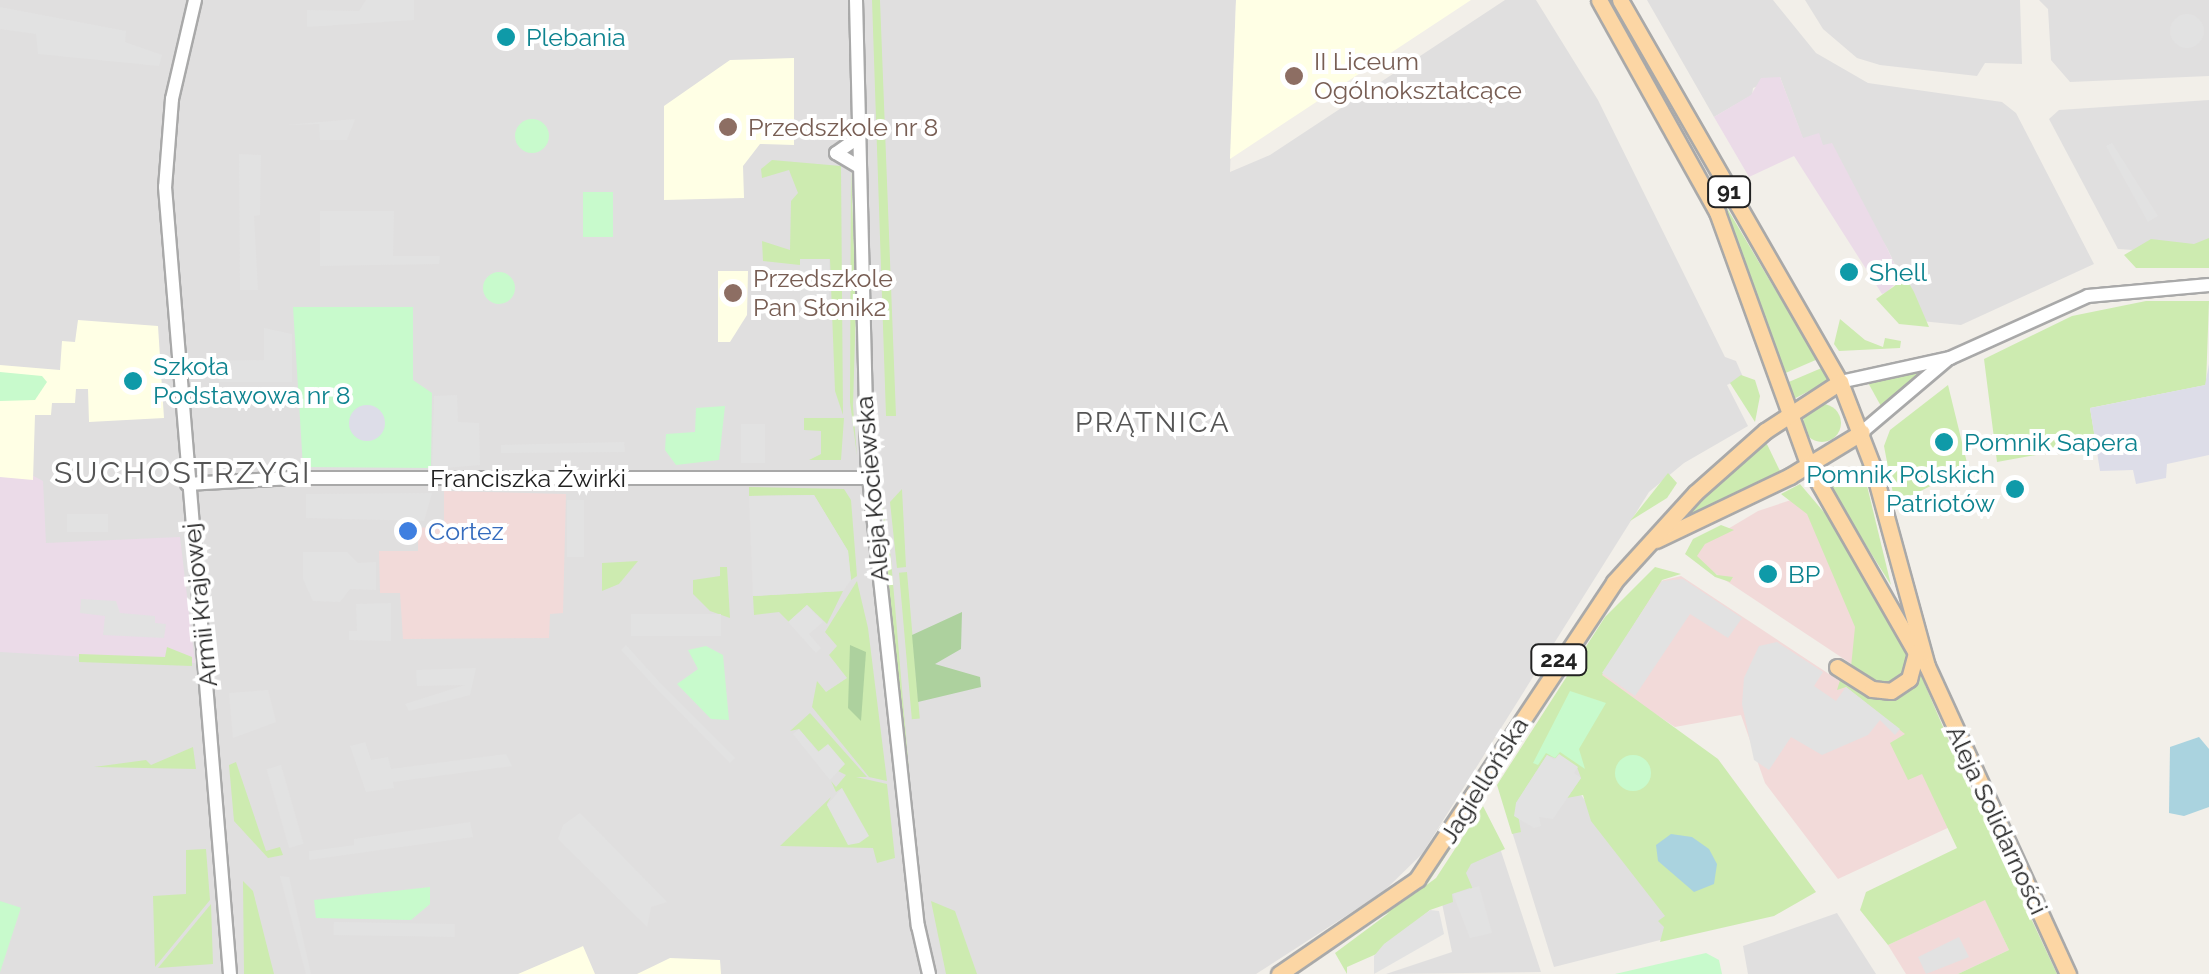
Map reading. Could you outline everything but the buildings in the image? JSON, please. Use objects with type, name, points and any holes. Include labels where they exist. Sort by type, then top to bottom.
[{"type":"main road","name":"91","points":[[1599,0],[1718,212],[1785,413],[1808,466]]},
{"type":"main road","name":"91","points":[[1620,0],[1840,382],[1862,432]]},
{"type":"main road","name":"Jagiellońska","points":[[1279,974],[1395,898],[1428,866],[1588,614],[1648,544],[1785,413],[1840,382]]},
{"type":"main road","name":"Jagiellońska","points":[[1648,544],[1808,466],[1862,432]]},
{"type":"main road","name":"Aleja Solidarności","points":[[1862,432],[1927,666],[2068,974]]},
{"type":"main road","name":"Aleja Solidarności","points":[[1808,466],[1927,666]]},
{"type":"main road","points":[[1837,667],[1872,689],[1891,692],[1909,679],[1916,652]]},
{"type":"street","name":"Armii Krajowej","points":[[195,0],[172,98],[165,187],[230,974]]},
{"type":"street","name":"Aleja Kociewska","points":[[856,0],[869,478],[918,926],[930,974]]},
{"type":"street","points":[[858,137],[836,153],[859,166]]},
{"type":"street","points":[[1840,382],[1868,371],[1950,358],[2088,296],[2209,286]]},
{"type":"street","points":[[1862,432],[1950,358]]},
{"type":"street","name":"Franciszka Żwirki","points":[[187,484],[255,478],[869,478]]},
{"type":"shaded area","points":[[0,0],[1236,0],[1230,172],[1270,155],[1505,0],[1536,0],[1598,100],[1725,357],[1736,361],[1743,377],[1727,385],[1748,426],[1684,463],[1649,492],[1422,854],[1383,892],[1256,974],[0,974]]},
{"type":"shaded area","points":[[366,0],[414,0],[414,20],[307,27],[307,10],[359,11]]},
{"type":"shaded area","name":"II Liceum Ogólnokształcące","points":[[1236,0],[1471,0],[1230,159]]},
{"type":"shaded area","points":[[1647,0],[1773,0],[1816,53],[1868,83],[2002,102],[2016,113],[2094,264],[1961,325],[1901,319],[1893,288],[1901,277],[1887,248],[1823,145],[1803,139],[1780,77],[1753,88],[1752,95],[1714,117]]},
{"type":"shaded area","points":[[1805,0],[2020,0],[2022,64],[1985,63],[1977,76],[1880,65],[1857,58],[1823,29]]},
{"type":"shaded area","points":[[2039,0],[2209,0],[2209,76],[2070,82],[2051,60],[2048,9]]},
{"type":"shaded area","points":[[0,7],[126,31],[125,42],[162,55],[159,66],[38,54],[36,34],[0,29]]},
{"type":"shaded area","points":[[2187,14],[2199,19],[2204,31],[2199,43],[2187,48],[2175,43],[2170,31],[2175,19]]},
{"type":"shaded area","name":"Przedszkole nr 8","points":[[794,58],[794,145],[760,144],[743,166],[744,198],[664,200],[664,106],[730,60]]},
{"type":"shaded area","points":[[1780,77],[1803,138],[1819,133],[1823,145],[1832,143],[1887,248],[1901,278],[1887,292],[1882,294],[1794,156],[1749,177],[1714,117],[1751,95],[1761,78]]},
{"type":"shaded area","points":[[2209,100],[2209,255],[2118,249],[2049,119],[2059,110]]},
{"type":"shaded area","points":[[355,119],[347,140],[320,140],[319,124],[286,125]]},
{"type":"shaded area","points":[[2112,143],[2158,216],[2148,222],[2106,146]]},
{"type":"shaded area","points":[[239,154],[261,155],[260,215],[254,216],[258,290],[240,290]]},
{"type":"shaded area","points":[[320,211],[394,211],[393,256],[440,256],[439,264],[320,266]]},
{"type":"shaded area","points":[[800,259],[829,259],[829,305],[800,305]]},
{"type":"shaded area","name":"Przedszkole Pan Słonik2","points":[[718,271],[748,271],[747,315],[730,342],[718,342]]},
{"type":"shaded area","points":[[78,320],[158,326],[164,418],[89,422],[88,389],[76,389],[75,403],[52,403],[51,415],[35,415],[33,480],[0,477],[0,365],[60,370],[62,341],[75,342]]},
{"type":"shaded area","points":[[264,328],[292,334],[292,382],[219,382],[219,368],[198,368],[197,361],[264,360]]},
{"type":"shaded area","points":[[2209,364],[2209,455],[2167,464],[2166,478],[2136,484],[2133,470],[2100,471],[2090,408],[2205,385]]},
{"type":"shaded area","points":[[457,395],[458,422],[479,423],[480,465],[432,469],[434,396]]},
{"type":"shaded area","points":[[367,405],[380,410],[385,423],[380,436],[367,441],[354,436],[349,423],[354,410]]},
{"type":"shaded area","points":[[741,424],[765,424],[765,463],[741,463]]},
{"type":"shaded area","points":[[624,442],[625,452],[501,453],[501,445]]},
{"type":"shaded area","points":[[22,470],[43,481],[46,543],[180,537],[195,663],[0,652],[0,472]]},
{"type":"shaded area","points":[[444,491],[566,494],[563,613],[550,614],[549,638],[403,639],[400,593],[380,593],[379,551],[418,551],[418,528],[444,526]]},
{"type":"shaded area","points":[[432,493],[424,521],[306,518],[306,494]]},
{"type":"shaded area","points":[[814,495],[848,551],[851,580],[843,591],[753,596],[749,496]]},
{"type":"shaded area","points":[[1800,497],[1864,642],[1856,667],[1695,560],[1696,548],[1758,511]]},
{"type":"shaded area","points":[[567,500],[584,500],[584,557],[567,557]]},
{"type":"shaded area","points":[[67,514],[108,514],[108,532],[67,532]]},
{"type":"shaded area","points":[[303,552],[347,552],[358,563],[376,562],[376,590],[350,589],[340,602],[313,601],[303,579]]},
{"type":"shaded area","points":[[1681,576],[1903,723],[1954,825],[1838,879],[1765,783],[1741,715],[1675,727],[1589,670],[1644,585]]},
{"type":"shaded area","points":[[1683,579],[1742,618],[1728,638],[1690,614],[1635,696],[1602,673],[1662,581]]},
{"type":"shaded area","points":[[81,599],[116,601],[120,613],[155,616],[155,623],[166,624],[164,638],[103,635],[105,616],[80,613]]},
{"type":"shaded area","points":[[391,603],[391,641],[349,640],[349,631],[357,631],[356,604]]},
{"type":"shaded area","points":[[807,605],[823,622],[809,634],[821,648],[816,653],[788,622]]},
{"type":"shaded area","points":[[631,614],[721,614],[721,636],[631,636]]},
{"type":"shaded area","points":[[1777,642],[1823,672],[1814,686],[1836,701],[1846,687],[1900,729],[1895,735],[1880,720],[1868,735],[1822,755],[1791,737],[1769,770],[1754,760],[1742,704],[1744,678],[1759,646]]},
{"type":"shaded area","points":[[626,645],[735,758],[730,763],[621,650]]},
{"type":"shaded area","points":[[476,668],[470,695],[409,711],[405,704],[465,685],[417,686],[416,670]]},
{"type":"shaded area","points":[[268,690],[276,722],[233,738],[229,693]]},
{"type":"shaded area","points":[[799,729],[818,752],[828,744],[845,764],[830,780],[793,734]]},
{"type":"shaded area","points":[[365,742],[371,760],[388,757],[391,769],[506,754],[512,766],[393,782],[394,788],[366,792],[350,746]]},
{"type":"shaded area","points":[[1550,743],[1588,768],[1576,788],[1668,914],[1672,937],[1554,967],[1505,809]]},
{"type":"shaded area","points":[[1559,754],[1578,767],[1574,773],[1581,778],[1553,819],[1539,817],[1541,826],[1534,828],[1514,816],[1516,803],[1547,755],[1554,760]]},
{"type":"shaded area","points":[[281,765],[304,844],[289,848],[267,769]]},
{"type":"shaded area","points":[[842,788],[869,836],[859,843],[848,845],[827,805]]},
{"type":"shaded area","points":[[580,813],[667,902],[651,907],[647,927],[558,839],[563,825]]},
{"type":"shaded area","points":[[470,822],[473,837],[309,860],[309,851],[354,845],[354,839]]},
{"type":"shaded area","points":[[1496,836],[1541,972],[1386,974],[1452,952],[1439,889]]},
{"type":"shaded area","points":[[280,876],[289,877],[311,974],[306,974]]},
{"type":"shaded area","points":[[1479,886],[1492,933],[1470,938],[1453,894]]},
{"type":"shaded area","points":[[1985,899],[2009,950],[1958,974],[1906,974],[1888,945]]},
{"type":"shaded area","points":[[1430,910],[1439,911],[1444,934],[1374,974],[1374,956],[1384,944]]},
{"type":"shaded area","points":[[1837,913],[1876,974],[1748,974],[1743,946]]},
{"type":"shaded area","points":[[334,922],[455,924],[455,937],[334,935]]},
{"type":"shaded area","points":[[1959,937],[1969,957],[1926,974],[1918,957]]},
{"type":"shaded area","points":[[581,947],[595,974],[518,974]]},
{"type":"shaded area","points":[[670,958],[720,960],[721,974],[637,974]]},
{"type":"green space","points":[[872,0],[880,0],[896,416],[886,416]]},
{"type":"green space","points":[[532,119],[544,124],[549,136],[544,148],[532,153],[520,148],[515,136],[520,124]]},
{"type":"green space","points":[[772,160],[841,166],[843,415],[835,391],[830,259],[800,259],[800,265],[763,261],[762,241],[790,250],[791,201],[798,193],[789,170],[762,178],[761,169]]},
{"type":"green space","points":[[851,168],[856,307],[853,406],[857,456],[850,402]]},
{"type":"green space","points":[[583,192],[613,192],[613,237],[583,237]]},
{"type":"green space","points":[[1721,198],[1773,286],[1818,359],[1781,375]]},
{"type":"green space","points":[[2209,238],[2209,268],[2136,268],[2124,255],[2151,239],[2194,244]]},
{"type":"green space","points":[[499,272],[510,277],[515,288],[510,299],[499,304],[488,299],[483,288],[488,277]]},
{"type":"green space","points":[[1906,278],[1929,327],[1899,324],[1876,299]]},
{"type":"green space","points":[[2146,301],[2209,301],[2206,385],[2090,408],[2096,444],[1997,462],[1984,359],[2072,316]]},
{"type":"green space","points":[[293,307],[413,307],[413,380],[432,393],[431,468],[303,467]]},
{"type":"green space","points":[[1840,319],[1865,340],[1883,347],[1885,338],[1901,341],[1900,348],[1839,351],[1834,344]]},
{"type":"green space","points":[[1936,362],[1882,408],[1866,379]]},
{"type":"green space","points":[[1824,367],[1830,380],[1790,401],[1784,384]]},
{"type":"green space","points":[[0,372],[42,376],[47,382],[35,400],[0,401]]},
{"type":"green space","points":[[1741,375],[1755,380],[1760,396],[1755,422],[1730,383]]},
{"type":"green space","points":[[1948,385],[1968,467],[1895,504],[1884,446],[1890,430]]},
{"type":"green space","points":[[1822,404],[1836,409],[1841,423],[1836,437],[1822,442],[1808,437],[1803,423],[1808,409]]},
{"type":"green space","points":[[725,406],[719,460],[676,465],[665,450],[666,434],[695,432],[696,408]]},
{"type":"green space","points":[[804,418],[844,418],[841,460],[809,460],[821,454],[821,431],[804,430]]},
{"type":"green space","points":[[1764,438],[1781,473],[1686,522],[1680,515]]},
{"type":"green space","points":[[1862,465],[1891,585],[1828,485]]},
{"type":"green space","points":[[1668,473],[1677,483],[1667,498],[1630,521]]},
{"type":"green space","points":[[1800,484],[1834,524],[1909,656],[1908,671],[1887,688],[1851,667],[1855,627],[1807,514],[1781,494]]},
{"type":"green space","points":[[749,487],[844,489],[851,500],[857,576],[851,580],[848,551],[814,495],[749,496]]},
{"type":"green space","points":[[902,489],[906,567],[897,568],[890,502]]},
{"type":"green space","points":[[882,500],[891,559],[914,830],[894,647]]},
{"type":"green space","points":[[1721,525],[1734,530],[1705,544],[1697,556],[1717,575],[1733,577],[1730,582],[1715,577],[1685,554],[1693,539]]},
{"type":"green space","points":[[638,561],[619,584],[602,591],[602,563]]},
{"type":"green space","points":[[720,567],[727,567],[730,618],[710,611],[693,594],[693,580],[720,576]]},
{"type":"green space","points":[[1655,567],[1681,574],[1662,580],[1602,675],[1718,759],[1816,892],[1774,916],[1660,942],[1664,927],[1658,921],[1665,916],[1591,821],[1583,795],[1567,798],[1581,778],[1577,767],[1547,755],[1516,803],[1521,832],[1512,834],[1497,785],[1605,617]]},
{"type":"green space","points":[[907,572],[920,718],[912,719],[899,573]]},
{"type":"green space","points":[[857,581],[868,628],[887,781],[869,777],[812,707],[817,681],[826,692],[847,678],[829,655],[837,646],[825,632]]},
{"type":"green space","points":[[843,591],[827,624],[807,605],[789,622],[779,612],[754,615],[753,596]]},
{"type":"green space","points":[[962,612],[961,649],[935,664],[980,677],[981,687],[918,702],[912,635]]},
{"type":"green space","points":[[850,645],[866,652],[861,721],[848,708]]},
{"type":"green space","points":[[706,646],[723,655],[729,720],[711,719],[677,684],[698,669],[688,650]]},
{"type":"green space","points":[[167,647],[192,657],[192,666],[79,662],[79,654],[165,657]]},
{"type":"green space","points":[[1920,673],[2057,974],[1958,974],[2009,950],[1985,900],[1888,945],[1860,910],[1866,892],[1957,848],[1922,774],[1908,780],[1890,743],[1905,734],[1846,687],[1837,690],[1841,677],[1872,697],[1891,699],[1909,691]]},
{"type":"green space","points":[[1570,691],[1606,703],[1579,749],[1585,769],[1560,752],[1555,758],[1546,753],[1538,765],[1533,763]]},
{"type":"green space","points":[[810,713],[867,777],[856,777],[887,784],[895,858],[877,863],[873,848],[780,846],[831,797],[827,804],[848,844],[842,788],[836,792],[831,781],[836,787],[846,775],[836,770],[828,745],[819,752],[799,729],[790,731]]},
{"type":"green space","points":[[193,747],[196,769],[94,767],[146,760],[151,765]]},
{"type":"green space","points":[[1633,755],[1646,760],[1651,773],[1646,786],[1633,791],[1620,786],[1615,773],[1620,760]]},
{"type":"green space","points":[[236,762],[266,851],[280,847],[283,855],[268,858],[234,821],[229,765]]},
{"type":"green space","points":[[1485,796],[1428,883],[1396,910],[1379,917],[1426,879]]},
{"type":"green space","points":[[1483,806],[1505,849],[1471,864],[1466,873],[1475,894],[1470,888],[1452,894],[1453,902],[1430,910],[1381,952],[1347,967],[1347,974],[1335,953],[1436,878]]},
{"type":"green space","points":[[206,849],[210,900],[155,967],[153,896],[186,894],[186,850]]},
{"type":"green space","points":[[243,881],[253,891],[274,974],[244,974]]},
{"type":"green space","points":[[430,887],[430,904],[411,920],[316,918],[314,900]]},
{"type":"green space","points":[[0,901],[21,908],[0,972]]},
{"type":"green space","points":[[931,901],[955,911],[977,974],[946,974]]},
{"type":"green space","points":[[211,904],[213,964],[158,968]]},
{"type":"green space","points":[[1706,953],[1719,960],[1722,974],[1615,974]]},
{"type":"water","points":[[2199,737],[2209,749],[2209,807],[2184,816],[2169,813],[2170,747]]},
{"type":"water","points":[[1671,834],[1692,837],[1709,849],[1717,864],[1714,884],[1694,892],[1658,861],[1656,845]]},
{"type":"place","name":"Plebania","points":[[506,37]]},
{"type":"place","name":"II Liceum Ogólnokształcące","points":[[1294,76]]},
{"type":"place","name":"Przedszkole nr 8","points":[[728,127]]},
{"type":"place","name":"Shell","points":[[1849,272]]},
{"type":"place","name":"Przedszkole Pan Słonik2","points":[[733,293]]},
{"type":"place","name":"Szkoła Podstawowa nr 8","points":[[133,381]]},
{"type":"place","name":"Pomnik Sapera","points":[[1944,442]]},
{"type":"place","name":"Pomnik Polskich Patriotów","points":[[2015,489]]},
{"type":"place","name":"Cortez","points":[[408,531]]},
{"type":"place","name":"BP","points":[[1768,574]]},
{"type":"district","name":"PRĄTNICA","points":[[1153,423]]},
{"type":"district","name":"SUCHOSTRZYGI","points":[[183,473]]}]
